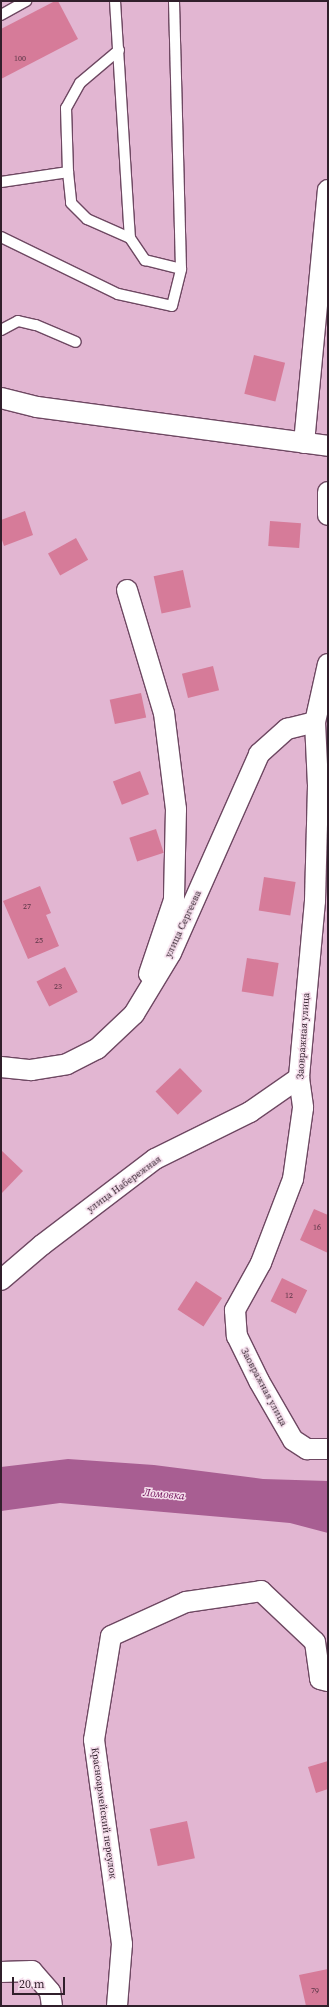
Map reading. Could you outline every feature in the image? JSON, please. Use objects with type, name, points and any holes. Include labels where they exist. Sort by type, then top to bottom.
[{"type":"street","points":[[304,443],[328,190]]},
{"type":"street","points":[[1,398],[37,407],[328,446]]},
{"type":"street","points":[[328,492],[328,515]]},
{"type":"street","points":[[128,590],[164,713],[176,809],[174,900],[134,1014]]},
{"type":"street","name":"Заовражная улица","points":[[328,664],[315,722],[318,786],[315,902],[299,1078],[303,1108],[293,1179],[262,1263],[235,1310],[237,1336],[259,1381],[293,1440],[307,1450],[328,1449]]},
{"type":"street","name":"улица Сергеева","points":[[1,1067],[31,1070],[67,1064],[97,1048],[134,1014],[171,953],[259,754],[287,728],[315,722]]},
{"type":"street","name":"улица Набережная","points":[[1,1280],[42,1245],[155,1160],[250,1112],[299,1078]]},
{"type":"street","name":"Красноармейский переулок","points":[[117,2006],[122,1944],[94,1740],[111,1636],[186,1602],[261,1590],[315,1642],[320,1680],[328,1681]]},
{"type":"street","points":[[1,1972],[32,1971],[50,1992],[52,2006]]},
{"type":"lane","points":[[1,15],[26,1]]},
{"type":"lane","points":[[115,1],[130,238],[145,260],[181,269]]},
{"type":"lane","points":[[1,237],[118,294],[172,306],[181,269],[174,1]]},
{"type":"lane","points":[[119,50],[80,84],[66,108],[68,172],[71,203],[88,219],[130,238]]},
{"type":"lane","points":[[1,182],[68,172]]},
{"type":"lane","points":[[1,330],[18,321],[36,325],[76,342]]},
{"type":"water","name":"Ломовка","points":[[68,1459],[154,1465],[263,1479],[328,1481],[328,1533],[290,1523],[60,1503],[1,1511],[1,1467]]},
{"type":"building","points":[[55,1],[58,1],[78,39],[1,79],[1,29]]},
{"type":"building","points":[[254,355],[285,363],[275,402],[244,394]]},
{"type":"building","points":[[25,511],[33,535],[4,546],[1,537],[1,520]]},
{"type":"building","points":[[270,521],[301,523],[299,548],[268,546]]},
{"type":"building","points":[[76,538],[88,560],[60,575],[48,554]]},
{"type":"building","points":[[183,570],[191,607],[162,613],[154,576]]},
{"type":"building","points":[[213,666],[219,690],[188,698],[182,674]]},
{"type":"building","points":[[141,693],[146,717],[115,724],[110,700]]},
{"type":"building","points":[[140,771],[149,794],[122,805],[113,781]]},
{"type":"building","points":[[156,829],[164,853],[137,861],[129,838]]},
{"type":"building","points":[[264,877],[296,882],[290,916],[259,911]]},
{"type":"building","points":[[40,886],[51,913],[46,915],[59,946],[28,959],[3,901]]},
{"type":"building","points":[[247,958],[279,963],[273,997],[242,992]]},
{"type":"building","points":[[65,967],[78,992],[49,1006],[36,982]]},
{"type":"building","points":[[180,1068],[202,1091],[178,1115],[156,1092]]},
{"type":"building","points":[[1,1150],[23,1171],[1,1194]]},
{"type":"building","points":[[314,1209],[328,1215],[328,1253],[300,1240]]},
{"type":"building","points":[[282,1278],[307,1290],[296,1314],[271,1301]]},
{"type":"building","points":[[196,1281],[222,1298],[203,1326],[177,1310]]},
{"type":"building","points":[[328,1761],[328,1789],[316,1793],[308,1767]]},
{"type":"building","points":[[187,1821],[195,1858],[158,1866],[150,1829]]},
{"type":"building","points":[[328,1969],[328,2006],[306,2006],[299,1975]]}]
